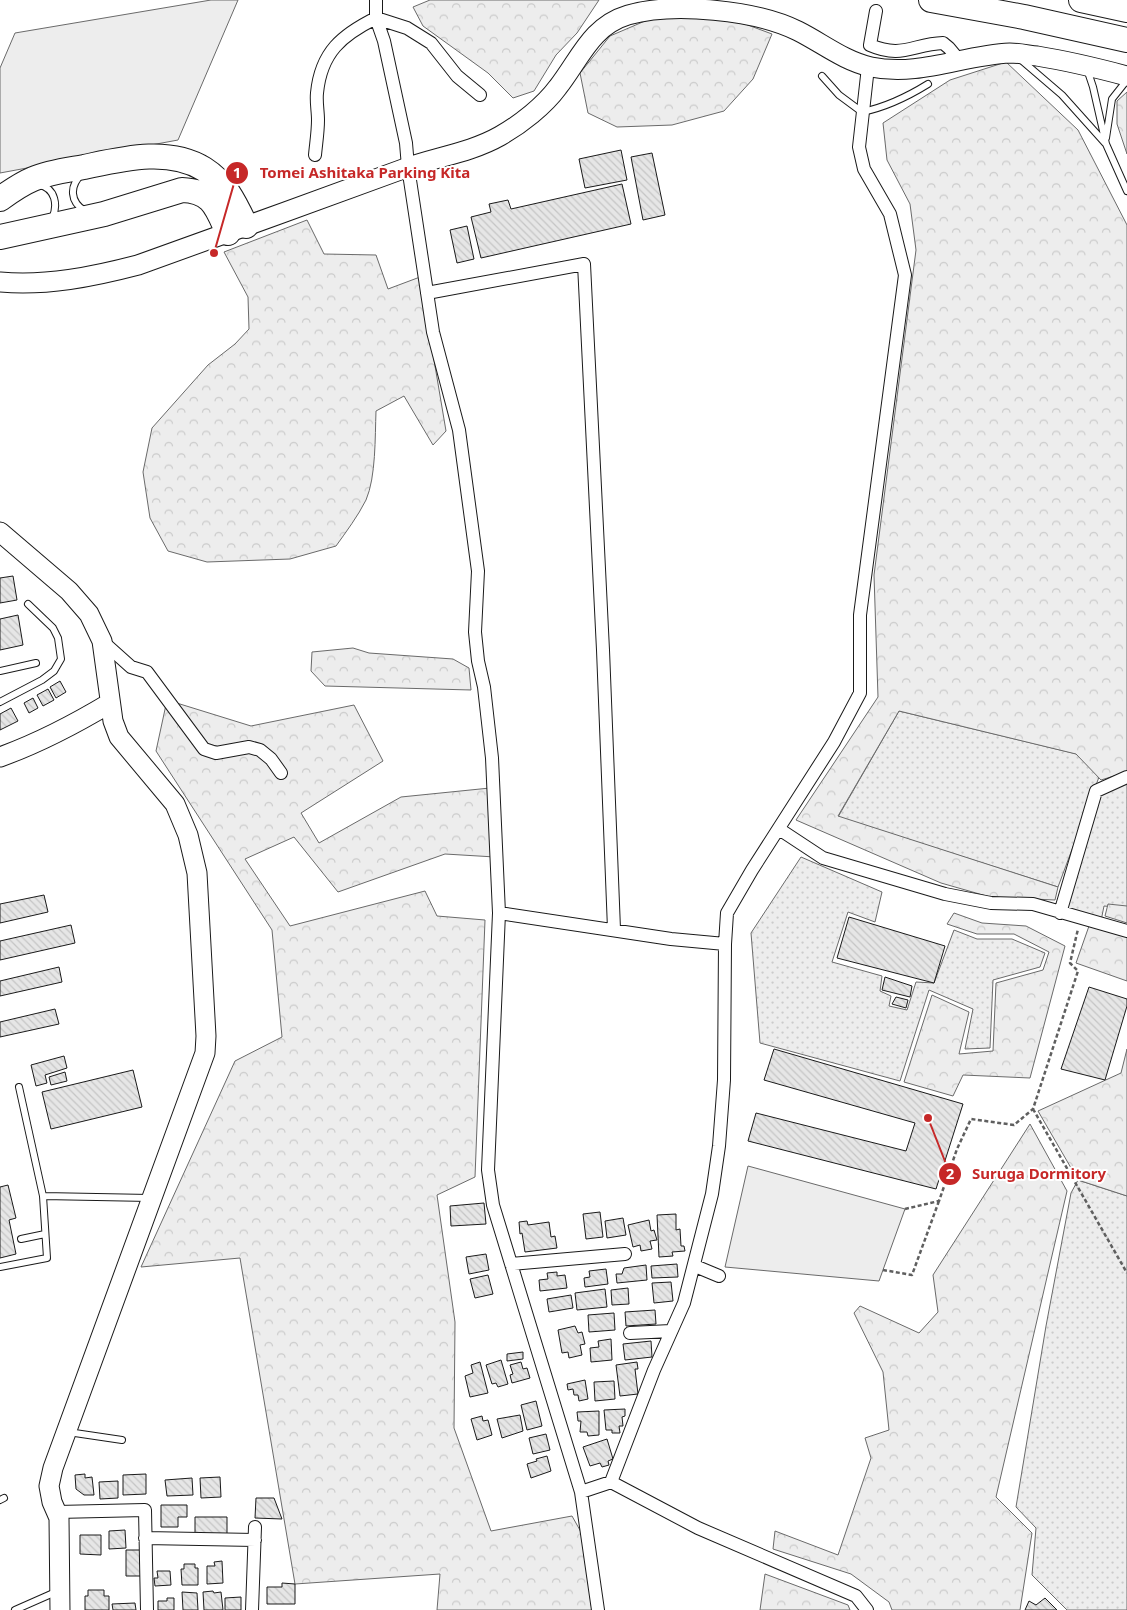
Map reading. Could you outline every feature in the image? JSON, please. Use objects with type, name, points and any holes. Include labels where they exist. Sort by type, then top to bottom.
[{"type":"highway","points":[[931,0],[1024,17],[1127,40]]},
{"type":"highway","points":[[1081,0],[1127,10]]},
{"type":"highway","points":[[8,193],[46,174],[91,165],[147,157],[162,157],[190,163],[202,168],[220,181],[234,200],[237,230]]},
{"type":"highway","points":[[0,237],[104,214],[182,190],[193,190],[202,193],[237,230]]},
{"type":"street","points":[[376,0],[376,18],[384,41],[406,143],[433,332],[459,430],[478,571],[475,632],[478,661],[484,686],[492,758],[499,913],[488,1170],[494,1205],[581,1492],[598,1610]]},
{"type":"street","points":[[0,282],[69,281],[138,265],[408,167],[473,148],[499,137],[520,123],[557,90],[582,51],[602,29],[620,18],[642,11],[669,9],[712,11],[745,14],[768,19],[801,33],[835,53],[868,66],[887,70],[912,70],[958,60],[1013,53],[1086,64],[1127,78]]},
{"type":"street","points":[[876,11],[870,45],[886,51],[901,52],[943,43],[950,48],[958,60]]},
{"type":"street","points":[[315,155],[318,120],[317,95],[320,73],[330,52],[353,29],[376,18],[407,28],[430,42],[457,76],[480,95]]},
{"type":"street","points":[[611,1482],[654,1370],[684,1303],[712,1194],[719,1146],[724,1080],[727,913],[752,870],[834,742],[860,693],[860,614],[905,275],[890,214],[864,169],[859,147],[868,66]]},
{"type":"street","points":[[427,293],[584,264],[603,640],[614,930]]},
{"type":"street","points":[[0,532],[69,591],[89,614],[102,641],[113,721],[120,737],[175,804],[188,835],[197,873],[206,1036],[204,1053],[53,1468],[49,1486],[59,1518],[60,1610]]},
{"type":"street","points":[[102,641],[132,667],[147,672],[204,748],[216,752],[249,747],[260,750],[281,773]]},
{"type":"street","points":[[0,757],[22,749],[78,722],[110,703]]},
{"type":"street","points":[[1060,913],[1096,791],[1127,777]]},
{"type":"street","points":[[779,829],[823,858],[944,894],[991,903],[1033,904],[1127,931]]},
{"type":"street","points":[[499,913],[671,939],[725,944]]},
{"type":"street","points":[[512,1264],[625,1254]]},
{"type":"street","points":[[695,1266],[719,1276]]},
{"type":"street","points":[[630,1333],[672,1331]]},
{"type":"street","points":[[581,1492],[611,1482],[698,1528],[856,1596],[867,1610]]},
{"type":"street","points":[[57,1512],[145,1510],[147,1610]]},
{"type":"street","points":[[252,1610],[255,1527]]},
{"type":"street","points":[[145,1538],[254,1540]]},
{"type":"lane","points":[[1013,53],[1062,95],[1106,144]]},
{"type":"lane","points":[[1086,64],[1106,144],[1127,191]]},
{"type":"lane","points":[[822,76],[839,96],[862,112],[893,103],[928,84]]},
{"type":"lane","points":[[1106,144],[1112,99],[1127,78]]},
{"type":"lane","points":[[91,165],[78,178],[73,186],[72,194],[74,201],[80,208],[87,212],[104,214]]},
{"type":"lane","points":[[8,193],[36,185],[45,186],[54,196],[55,211],[52,218],[48,224],[38,230]]},
{"type":"lane","points":[[0,702],[42,680],[54,671],[61,659],[58,638],[53,628],[28,604]]},
{"type":"lane","points":[[0,671],[36,663]]},
{"type":"lane","points":[[0,1267],[47,1258],[43,1196],[19,1087]]},
{"type":"lane","points":[[43,1196],[152,1198]]},
{"type":"lane","points":[[21,1239],[45,1234]]},
{"type":"lane","points":[[66,1431],[122,1440]]},
{"type":"lane","points":[[15,1610],[60,1590]]},
{"type":"path","points":[[883,1270],[912,1275],[957,1149],[971,1118],[1014,1126],[1033,1109],[1078,971],[1070,963],[1080,918]]},
{"type":"path","points":[[1033,1109],[1127,1273]]},
{"type":"path","points":[[905,1208],[939,1201]]},
{"type":"green space","points":[[430,0],[599,0],[577,33],[556,55],[534,91],[513,98],[488,73],[423,26],[413,7]]},
{"type":"green space","points":[[652,18],[729,18],[772,34],[753,79],[724,111],[672,125],[617,127],[588,113],[580,73],[610,36]]},
{"type":"green space","points":[[1006,62],[1078,130],[1127,225],[1127,772],[1101,780],[1076,754],[899,711],[838,816],[1058,887],[1055,900],[990,897],[941,883],[796,820],[878,697],[874,575],[916,250],[910,204],[887,160],[883,123],[950,80]]},
{"type":"green space","points":[[1127,92],[1127,154],[1117,124],[1117,101]]},
{"type":"green space","points":[[307,220],[324,254],[376,255],[388,289],[420,277],[446,431],[433,445],[404,396],[376,411],[372,480],[369,491],[352,524],[336,546],[290,559],[207,562],[168,551],[150,518],[143,472],[152,428],[208,365],[235,344],[249,329],[248,297],[224,252]]},
{"type":"green space","points":[[353,648],[369,653],[453,659],[469,668],[471,690],[325,686],[311,671],[312,652]]},
{"type":"green space","points":[[167,700],[251,726],[354,705],[383,761],[301,813],[319,843],[401,797],[490,788],[495,857],[445,854],[338,892],[294,837],[245,859],[290,926],[425,891],[437,916],[485,920],[475,1177],[437,1195],[455,1322],[454,1428],[491,1531],[572,1516],[581,1532],[592,1610],[437,1610],[440,1574],[295,1584],[240,1258],[141,1267],[235,1061],[282,1037],[272,930],[156,751]]},
{"type":"green space","points":[[899,711],[1077,754],[1099,777],[1058,887],[838,817]]},
{"type":"green space","points":[[1127,776],[1127,908],[1104,906],[1101,921],[1057,906],[1096,791]]},
{"type":"green space","points":[[801,857],[882,892],[875,922],[848,912],[832,962],[882,976],[880,991],[891,996],[889,1006],[907,1010],[916,982],[934,983],[954,930],[977,939],[1012,939],[1045,953],[1040,967],[993,980],[990,1048],[965,1049],[973,1009],[929,990],[900,1081],[760,1043],[751,933]]},
{"type":"green space","points":[[1108,904],[1127,906],[1127,923],[1105,916]]},
{"type":"green space","points":[[954,913],[982,923],[1026,926],[1065,946],[1030,1078],[963,1075],[953,1096],[904,1082],[932,995],[969,1012],[959,1054],[993,1051],[996,983],[1043,970],[1049,952],[1014,934],[977,934],[947,924]]},
{"type":"green space","points":[[1089,926],[1127,935],[1127,981],[1076,963]]},
{"type":"green space","points":[[1127,1049],[1127,1196],[1078,1180],[1038,1111],[1121,1073]]},
{"type":"green space","points":[[1030,1124],[1067,1191],[996,1497],[1032,1533],[1020,1610],[892,1610],[889,1602],[851,1574],[773,1549],[775,1531],[838,1555],[871,1458],[865,1438],[889,1430],[883,1372],[854,1313],[860,1306],[919,1333],[938,1312],[933,1275]]},
{"type":"green space","points":[[1078,1180],[1127,1196],[1127,1610],[1067,1610],[1032,1575],[1036,1528],[1016,1507],[1046,1326],[1071,1193]]},
{"type":"green space","points":[[765,1574],[848,1605],[850,1610],[760,1610]]},
{"type":"shaded area","points":[[211,0],[238,0],[178,140],[0,173],[0,68],[15,33]]},
{"type":"shaded area","points":[[748,1166],[905,1209],[879,1281],[725,1267]]},
{"type":"building","points":[[621,150],[627,180],[585,188],[579,159]]},
{"type":"building","points":[[652,153],[665,215],[643,220],[631,157]]},
{"type":"building","points":[[622,184],[631,224],[481,258],[471,217],[491,212],[489,204],[508,200],[511,209]]},
{"type":"building","points":[[467,226],[474,259],[457,263],[450,230]]},
{"type":"building","points":[[13,576],[17,600],[0,603],[0,578]]},
{"type":"building","points":[[18,615],[23,645],[0,650],[0,619]]},
{"type":"building","points":[[60,681],[66,692],[56,698],[50,687]]},
{"type":"building","points":[[48,689],[54,700],[43,706],[37,695]]},
{"type":"building","points":[[33,698],[38,708],[29,713],[24,703]]},
{"type":"building","points":[[11,708],[18,721],[0,730],[0,714]]},
{"type":"building","points":[[44,895],[48,912],[0,923],[0,904]]},
{"type":"building","points":[[849,917],[945,946],[934,983],[837,958]]},
{"type":"building","points":[[71,925],[75,943],[0,960],[0,941]]},
{"type":"building","points":[[59,967],[62,982],[0,996],[0,981]]},
{"type":"building","points":[[885,977],[912,986],[910,997],[882,990]]},
{"type":"building","points":[[1089,987],[1127,999],[1127,1006],[1105,1080],[1061,1069]]},
{"type":"building","points":[[896,997],[908,1000],[906,1008],[892,1004]]},
{"type":"building","points":[[55,1009],[59,1024],[0,1037],[0,1022]]},
{"type":"building","points":[[774,1049],[963,1104],[936,1189],[748,1141],[756,1113],[906,1151],[915,1123],[764,1080]]},
{"type":"building","points":[[64,1056],[67,1068],[45,1075],[47,1083],[36,1086],[31,1065]]},
{"type":"building","points":[[133,1070],[142,1107],[51,1129],[42,1092]]},
{"type":"building","points":[[65,1072],[67,1081],[51,1085],[49,1077]]},
{"type":"building","points":[[8,1185],[16,1218],[9,1220],[16,1254],[0,1258],[0,1187]]},
{"type":"building","points":[[484,1203],[486,1224],[451,1226],[450,1206]]},
{"type":"building","points":[[600,1212],[603,1237],[586,1239],[583,1214]]},
{"type":"building","points":[[676,1214],[676,1230],[680,1229],[681,1246],[684,1246],[685,1251],[672,1252],[673,1256],[659,1257],[657,1215]]},
{"type":"building","points":[[623,1218],[626,1235],[607,1238],[605,1221]]},
{"type":"building","points":[[649,1220],[651,1231],[654,1230],[657,1240],[650,1241],[652,1249],[641,1251],[640,1245],[633,1247],[628,1225]]},
{"type":"building","points":[[527,1221],[528,1225],[549,1222],[551,1237],[555,1236],[557,1248],[525,1252],[519,1222]]},
{"type":"building","points":[[486,1254],[489,1270],[469,1274],[466,1257]]},
{"type":"building","points":[[677,1264],[678,1277],[652,1278],[651,1266]]},
{"type":"building","points":[[646,1265],[647,1280],[617,1283],[616,1274],[622,1274],[624,1268]]},
{"type":"building","points":[[606,1269],[608,1284],[585,1287],[584,1278],[590,1277],[589,1271]]},
{"type":"building","points":[[557,1272],[557,1276],[565,1275],[567,1288],[540,1291],[539,1280],[548,1279],[547,1273]]},
{"type":"building","points":[[488,1275],[493,1294],[475,1298],[470,1279]]},
{"type":"building","points":[[671,1282],[673,1301],[654,1303],[652,1283]]},
{"type":"building","points":[[628,1288],[629,1304],[612,1305],[611,1290]]},
{"type":"building","points":[[605,1289],[607,1307],[577,1310],[575,1293]]},
{"type":"building","points":[[571,1295],[573,1308],[549,1312],[547,1299]]},
{"type":"building","points":[[655,1310],[656,1324],[626,1326],[625,1312]]},
{"type":"building","points":[[614,1313],[615,1330],[589,1332],[588,1315]]},
{"type":"building","points":[[575,1326],[578,1333],[582,1332],[585,1344],[580,1345],[582,1355],[569,1358],[568,1352],[562,1353],[558,1330]]},
{"type":"building","points":[[611,1339],[612,1360],[591,1362],[590,1348],[599,1347],[598,1341]]},
{"type":"building","points":[[651,1341],[652,1357],[625,1360],[623,1344]]},
{"type":"building","points":[[523,1352],[523,1359],[507,1361],[507,1354]]},
{"type":"building","points":[[501,1360],[508,1384],[498,1387],[496,1383],[492,1384],[486,1365]]},
{"type":"building","points":[[480,1362],[488,1393],[470,1397],[465,1376],[473,1373],[471,1365]]},
{"type":"building","points":[[521,1362],[523,1369],[527,1368],[530,1378],[512,1383],[510,1375],[513,1374],[510,1365]]},
{"type":"building","points":[[637,1362],[638,1369],[635,1369],[638,1394],[620,1396],[616,1365]]},
{"type":"building","points":[[585,1380],[588,1399],[579,1401],[578,1395],[574,1395],[573,1389],[568,1390],[567,1384]]},
{"type":"building","points":[[614,1381],[615,1399],[595,1401],[594,1382]]},
{"type":"building","points":[[536,1401],[542,1426],[527,1430],[521,1405]]},
{"type":"building","points":[[625,1409],[625,1416],[622,1417],[623,1426],[619,1426],[620,1433],[612,1433],[612,1430],[606,1430],[604,1410]]},
{"type":"building","points":[[599,1411],[599,1435],[588,1436],[587,1432],[580,1432],[581,1421],[578,1421],[577,1412]]},
{"type":"building","points":[[520,1415],[523,1431],[502,1438],[497,1419]]},
{"type":"building","points":[[482,1416],[483,1421],[488,1420],[492,1435],[477,1440],[471,1419]]},
{"type":"building","points":[[546,1434],[550,1450],[533,1454],[529,1438]]},
{"type":"building","points":[[607,1439],[613,1459],[608,1461],[609,1465],[602,1467],[600,1463],[590,1466],[583,1447]]},
{"type":"building","points":[[547,1456],[551,1471],[531,1478],[527,1464]]},
{"type":"building","points":[[85,1474],[85,1478],[92,1477],[94,1495],[84,1495],[76,1489],[75,1475]]},
{"type":"building","points":[[146,1474],[146,1494],[123,1495],[123,1475]]},
{"type":"building","points":[[220,1477],[221,1497],[201,1498],[200,1478]]},
{"type":"building","points":[[192,1478],[193,1495],[167,1496],[165,1480]]},
{"type":"building","points":[[118,1481],[118,1498],[100,1499],[99,1482]]},
{"type":"building","points":[[256,1498],[274,1498],[282,1519],[255,1518]]},
{"type":"building","points":[[161,1505],[187,1505],[187,1517],[178,1517],[178,1527],[161,1527]]},
{"type":"building","points":[[195,1517],[227,1517],[227,1534],[195,1534]]},
{"type":"building","points":[[125,1530],[126,1548],[109,1549],[109,1531]]},
{"type":"building","points":[[80,1535],[101,1535],[101,1555],[80,1554]]},
{"type":"building","points":[[126,1550],[141,1550],[142,1576],[126,1576]]},
{"type":"building","points":[[222,1561],[223,1583],[207,1584],[207,1566],[215,1566],[214,1562]]},
{"type":"building","points":[[184,1564],[195,1564],[195,1568],[198,1568],[198,1585],[182,1585],[181,1569],[184,1569]]},
{"type":"building","points":[[157,1571],[170,1571],[171,1585],[155,1586],[154,1578],[158,1578]]},
{"type":"building","points":[[282,1583],[295,1584],[295,1604],[267,1604],[267,1587],[282,1587]]},
{"type":"building","points":[[88,1590],[104,1590],[104,1596],[109,1596],[109,1610],[85,1610],[85,1596],[88,1596]]},
{"type":"building","points":[[213,1591],[214,1593],[221,1592],[223,1610],[204,1610],[203,1592]]},
{"type":"building","points":[[182,1592],[197,1593],[198,1610],[183,1610]]},
{"type":"building","points":[[241,1597],[241,1610],[225,1610],[225,1598]]},
{"type":"building","points":[[167,1598],[174,1598],[174,1610],[158,1610],[158,1601],[167,1601]]},
{"type":"building","points":[[1045,1598],[1057,1610],[1025,1610],[1029,1601],[1036,1605]]},
{"type":"building","points":[[135,1603],[136,1610],[113,1610],[112,1604]]},
{"type":"place","name":"Tomei Ashitaka Parking Kita","points":[[214,253]]},
{"type":"place","name":"Suruga Dormitory","points":[[928,1118]]}]
